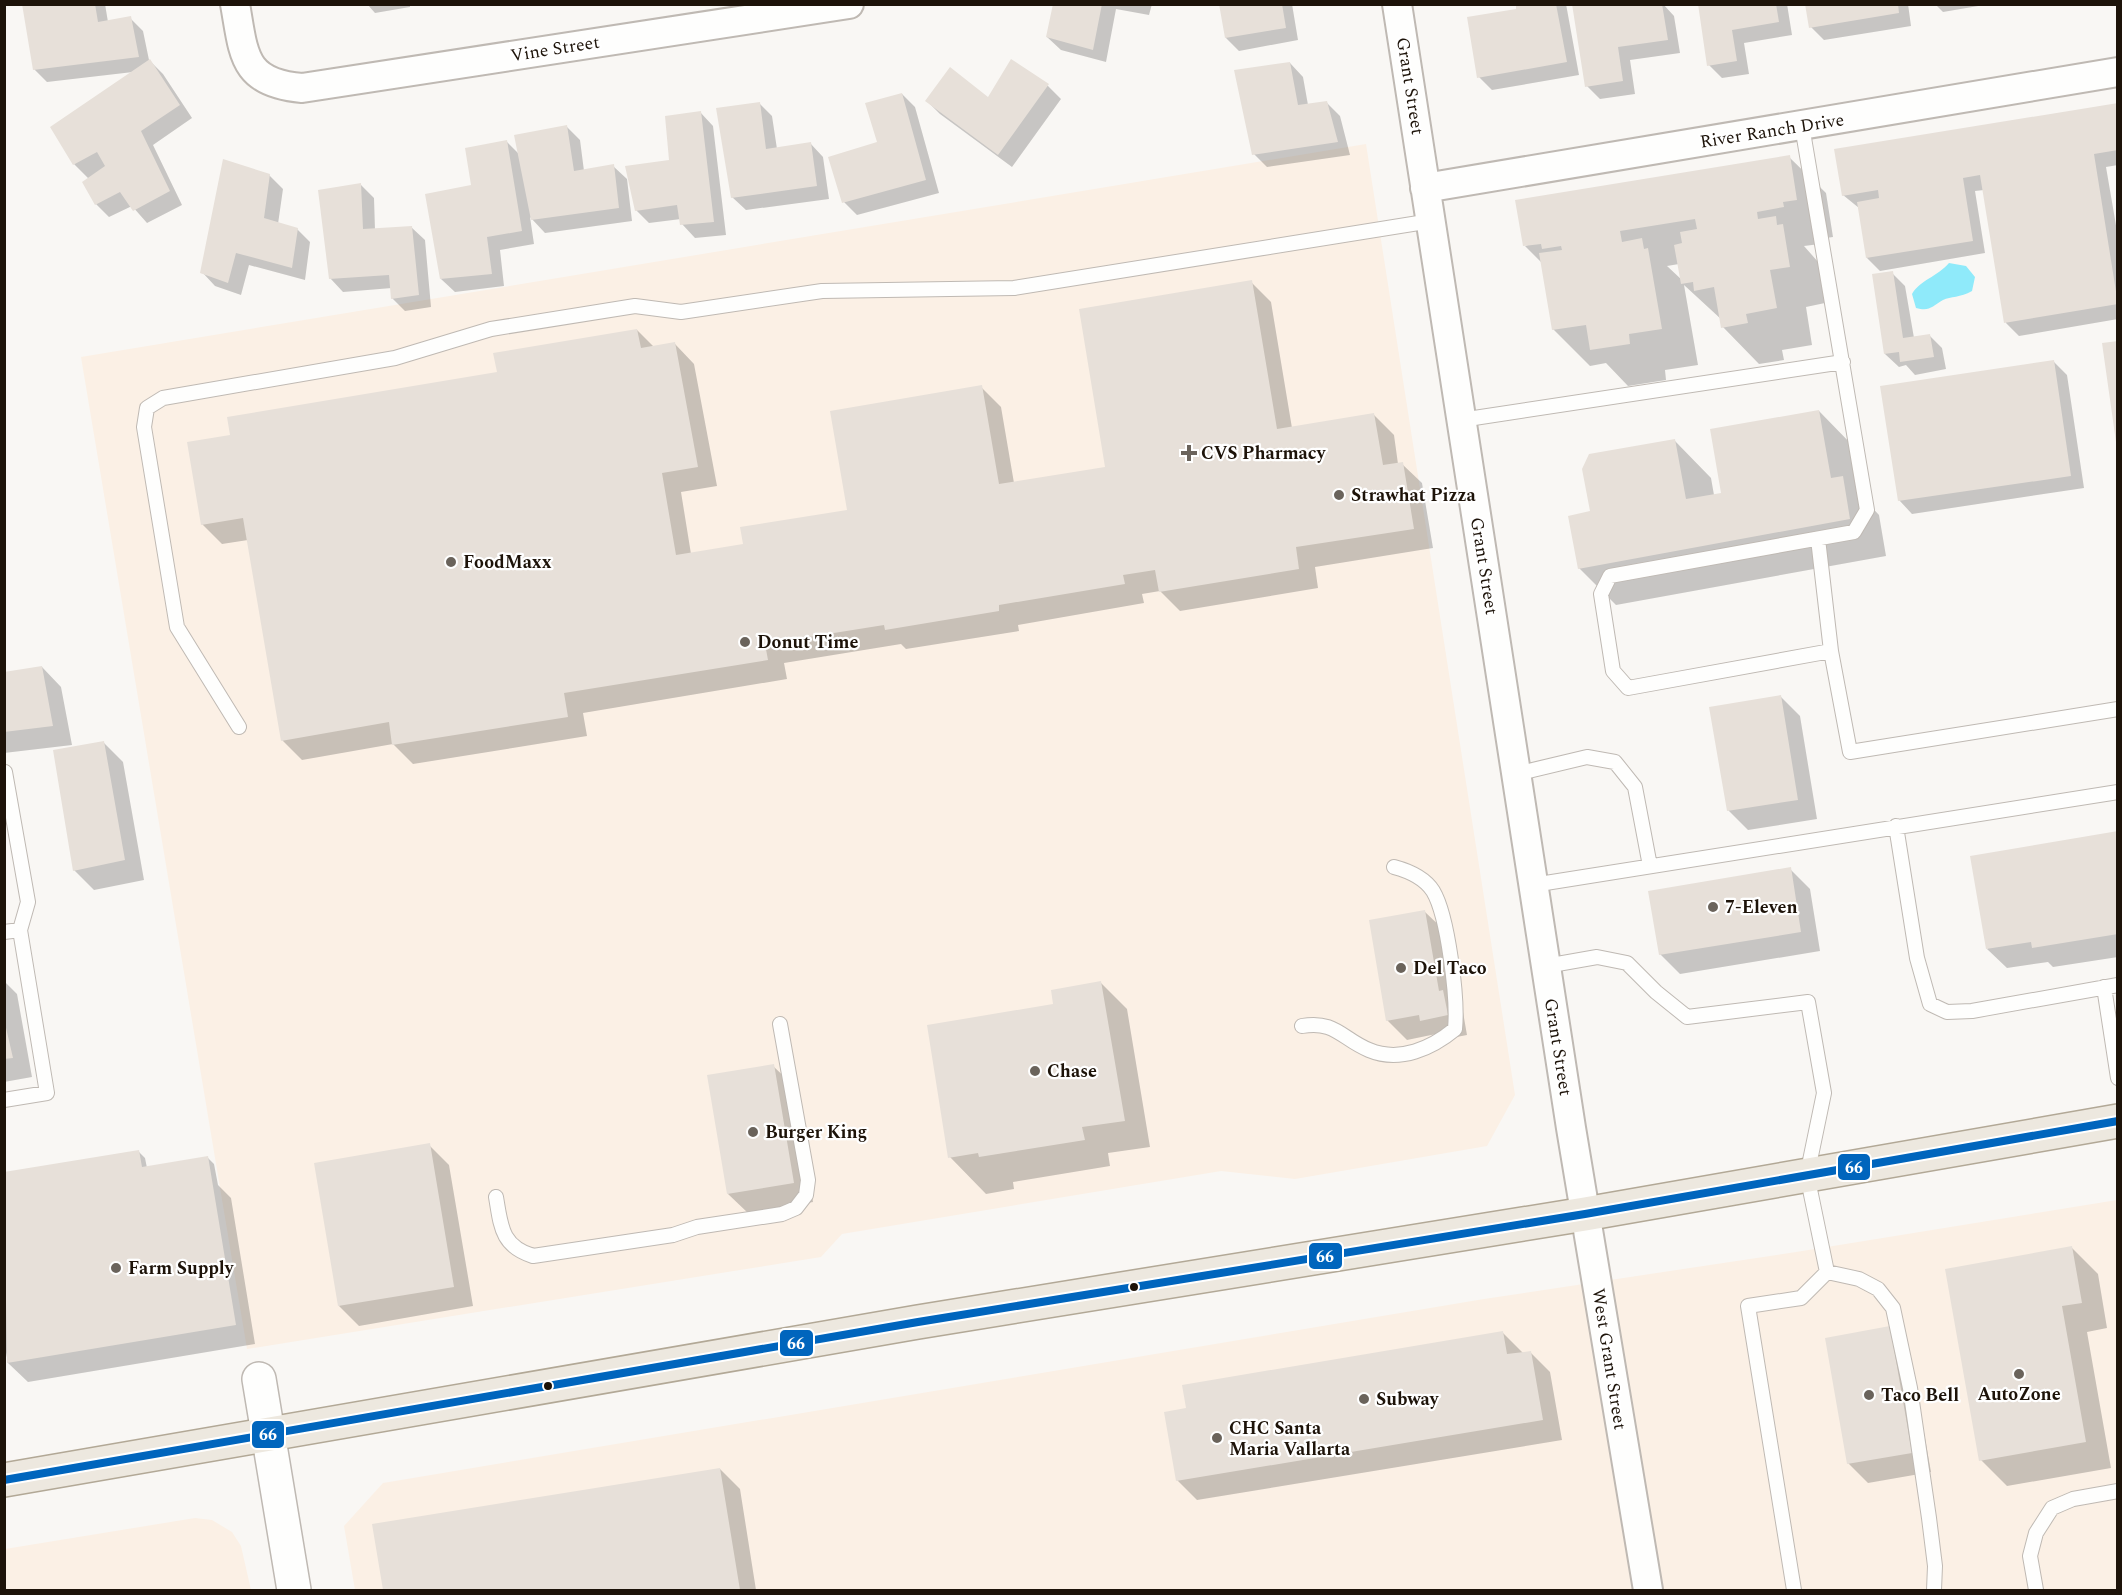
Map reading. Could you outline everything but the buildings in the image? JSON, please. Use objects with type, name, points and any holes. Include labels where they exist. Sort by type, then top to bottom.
[{"type":"main road","points":[[4,1480],[918,1322],[1585,1214],[2118,1121]]},
{"type":"street","name":"Vine Street","points":[[235,4],[244,56],[262,79],[279,86],[302,88],[849,4]]},
{"type":"street","name":"Grant Street","points":[[1397,4],[1571,1128]]},
{"type":"street","name":"River Ranch Drive","points":[[1425,188],[2118,72]]},
{"type":"street","name":"West Grant Street","points":[[1571,1128],[1648,1590]]},
{"type":"street","points":[[259,1379],[294,1590]]},
{"type":"lane","points":[[1803,126],[1867,510],[1854,532],[1610,576],[1601,594],[1613,671],[1628,688],[1831,651]]},
{"type":"lane","points":[[239,727],[177,627],[144,427],[147,408],[163,398],[395,358],[491,329],[635,306],[681,312],[822,291],[1014,288],[1431,221]]},
{"type":"lane","points":[[1461,420],[1843,362]]},
{"type":"lane","points":[[1818,539],[1831,651],[1850,752],[2118,709]]},
{"type":"lane","points":[[1516,774],[1587,757],[1615,762],[1635,787],[1650,866]]},
{"type":"lane","points":[[4,1100],[46,1093],[20,930],[28,902],[5,772]]},
{"type":"lane","points":[[1533,885],[2118,792]]},
{"type":"lane","points":[[1896,826],[1917,958],[1930,1004],[1947,1012],[1972,1011],[2111,986],[2118,1078]]},
{"type":"lane","points":[[1302,1026],[1318,1023],[1330,1026],[1370,1051],[1390,1055],[1413,1052],[1437,1044],[1455,1029],[1457,1007],[1440,905],[1432,889],[1420,878],[1394,867]]},
{"type":"lane","points":[[4,932],[20,930]]},
{"type":"lane","points":[[1546,966],[1597,957],[1627,963],[1656,992],[1687,1017],[1808,1002],[1824,1093],[1807,1175],[1827,1272]]},
{"type":"lane","points":[[496,1197],[506,1239],[518,1251],[532,1256],[673,1235],[697,1227],[782,1214],[796,1208],[806,1195],[808,1180],[780,1024]]},
{"type":"lane","points":[[1794,1590],[1748,1306],[1801,1298],[1827,1272]]},
{"type":"lane","points":[[1827,1272],[1859,1279],[1878,1289],[1893,1308],[1910,1388],[1929,1518],[1935,1566],[1934,1590]]},
{"type":"lane","points":[[2036,1590],[2030,1556],[2036,1533],[2052,1508],[2073,1499],[2118,1491]]},
{"type":"shaded area","points":[[1366,144],[1515,1095],[1487,1146],[1295,1179],[1221,1171],[842,1234],[821,1257],[247,1349],[81,357]]},
{"type":"shaded area","points":[[2117,1200],[2117,1590],[355,1590],[344,1526],[383,1483],[1484,1299]]},
{"type":"shaded area","points":[[195,1518],[212,1520],[232,1532],[241,1546],[251,1590],[5,1590],[5,1549]]},
{"type":"water","points":[[1949,263],[1966,266],[1975,277],[1972,291],[1946,299],[1928,309],[1916,308],[1912,294],[1915,289]]},
{"type":"transit line","name":"66","points":[[4,1480],[918,1322],[1585,1214],[2118,1121]]},
{"type":"place","name":"CVS Pharmacy","points":[[1189,453]]},
{"type":"place","name":"Strawhat Pizza","points":[[1339,495]]},
{"type":"place","name":"FoodMaxx","points":[[451,562]]},
{"type":"place","name":"Donut Time","points":[[745,642]]},
{"type":"place","name":"7-Eleven","points":[[1713,907]]},
{"type":"place","name":"Del Taco","points":[[1401,968]]},
{"type":"place","name":"Chase","points":[[1035,1071]]},
{"type":"place","name":"Burger King","points":[[753,1132]]},
{"type":"place","name":"Farm Supply","points":[[116,1268]]},
{"type":"place","name":"AutoZone","points":[[2019,1374]]},
{"type":"place","name":"Taco Bell","points":[[1869,1395]]},
{"type":"place","name":"Subway","points":[[1364,1399]]},
{"type":"place","name":"CHC Santa Maria Vallarta","points":[[1217,1438]]}]
